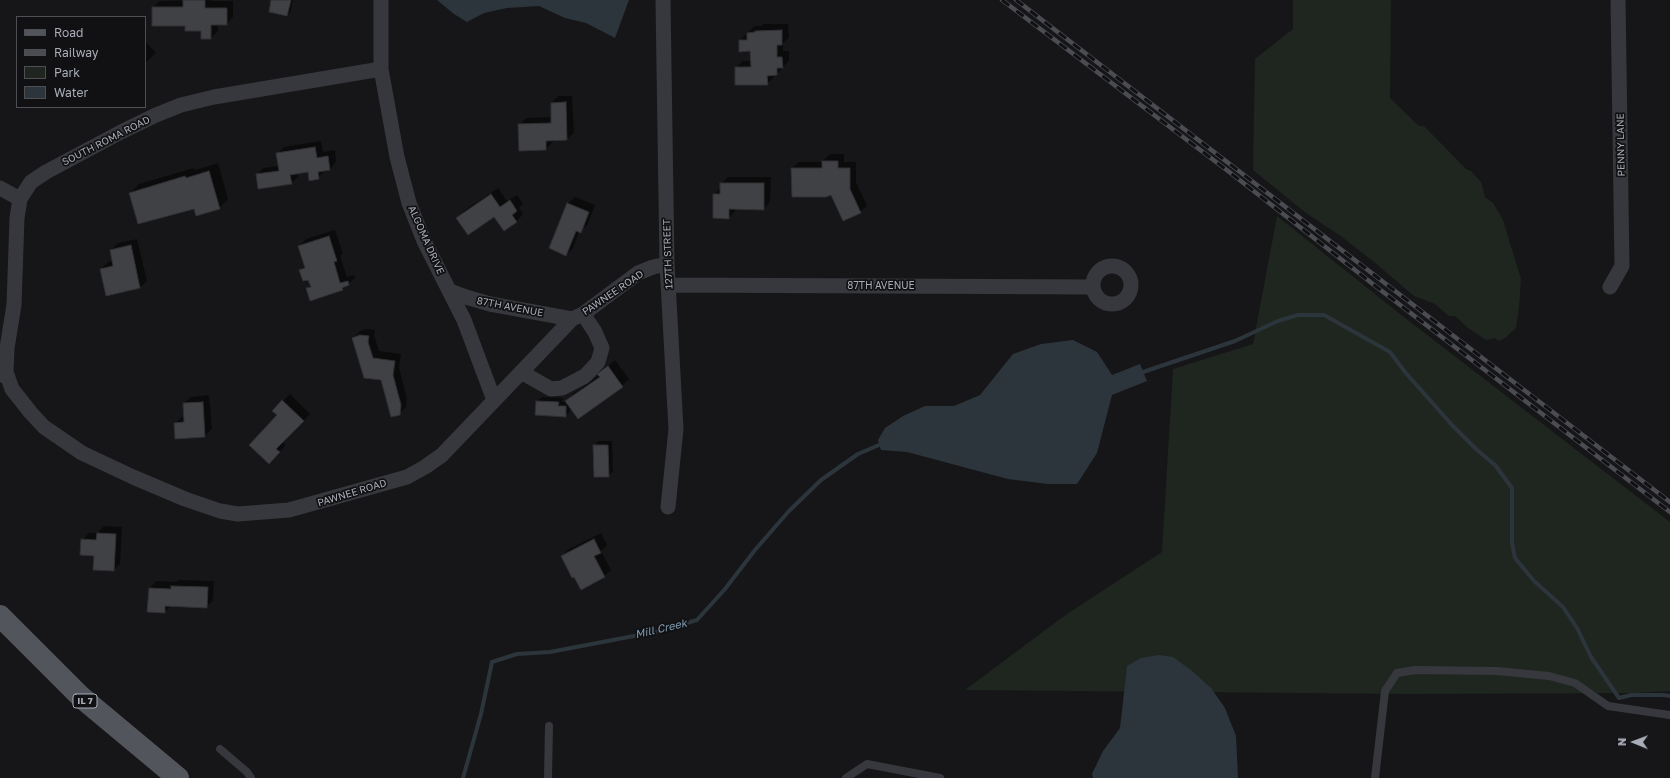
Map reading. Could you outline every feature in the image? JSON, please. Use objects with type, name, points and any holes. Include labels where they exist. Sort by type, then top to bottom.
[{"type":"main road","name":"IL 7","points":[[0,616],[81,697],[178,778]]},
{"type":"street","name":"ALGOMA DRIVE","points":[[381,0],[381,69],[397,157],[409,203],[424,241],[464,320],[494,400]]},
{"type":"street","name":"127TH STREET","points":[[663,0],[667,264],[676,429],[668,506]]},
{"type":"street","name":"PENNY LANE","points":[[1610,287],[1622,266],[1618,0]]},
{"type":"street","name":"SOUTH ROMA ROAD","points":[[3,373],[14,305],[17,218],[20,199],[31,182],[46,172],[121,132],[156,115],[181,106],[214,97],[381,69]]},
{"type":"street","points":[[0,188],[20,199]]},
{"type":"street","name":"PAWNEE ROAD","points":[[3,373],[12,390],[44,427],[82,453],[185,499],[220,511],[238,514],[289,510],[407,476],[425,467],[442,455],[520,372],[577,316],[638,273],[653,267],[667,264]]},
{"type":"street","name":"87TH AVENUE","points":[[668,285],[1093,287]]},
{"type":"street","name":"87TH AVENUE","points":[[450,291],[466,298],[490,304],[577,316]]},
{"type":"street","points":[[520,372],[551,388],[562,388],[585,376],[598,362],[602,348],[595,332],[577,316]]},
{"type":"lane","points":[[1374,778],[1380,720],[1385,691],[1397,673],[1415,670],[1497,671],[1549,676],[1575,683],[1608,706],[1670,715]]},
{"type":"lane","points":[[548,778],[549,726]]},
{"type":"lane","points":[[220,749],[247,772],[251,778]]},
{"type":"lane","points":[[846,778],[867,764],[940,778]]},
{"type":"green space","points":[[1293,0],[1391,0],[1390,98],[1419,126],[1424,126],[1466,169],[1471,171],[1481,182],[1485,197],[1493,203],[1503,220],[1521,279],[1516,328],[1505,338],[1499,341],[1495,338],[1486,340],[1468,328],[1455,316],[1449,316],[1435,304],[1414,296],[1374,262],[1342,237],[1306,213],[1253,170],[1255,59],[1293,29]]},
{"type":"green space","points":[[1277,216],[1400,314],[1670,522],[1670,691],[1634,693],[1410,694],[965,690],[1064,616],[1162,552],[1173,369],[1253,344]]},
{"type":"water","points":[[437,0],[629,0],[615,38],[586,23],[565,18],[539,6],[507,8],[484,13],[467,22],[454,14]]},
{"type":"water","points":[[1073,340],[1097,352],[1112,375],[1140,364],[1147,381],[1112,395],[1097,453],[1077,484],[1048,484],[1008,479],[907,452],[881,450],[878,440],[885,428],[903,416],[925,406],[954,406],[980,395],[1013,354],[1041,344]]},
{"type":"water","points":[[1159,655],[1173,657],[1192,671],[1211,688],[1225,708],[1236,736],[1238,778],[1093,778],[1092,774],[1103,751],[1120,728],[1127,666],[1141,658]]},
{"type":"building","points":[[183,0],[205,0],[205,8],[227,8],[227,25],[211,25],[211,39],[201,39],[201,31],[185,31],[185,26],[152,26],[152,7],[183,7]]},
{"type":"building","points":[[271,0],[291,0],[287,16],[269,12]]},
{"type":"building","points":[[782,30],[782,45],[777,45],[777,57],[782,57],[783,68],[777,68],[777,75],[767,76],[768,85],[735,85],[735,67],[751,67],[750,51],[739,52],[739,40],[747,40],[747,33],[755,31]]},
{"type":"building","points":[[566,102],[567,140],[546,141],[546,150],[519,151],[518,124],[551,123],[551,103]]},
{"type":"building","points":[[315,147],[317,158],[328,156],[330,170],[318,172],[319,179],[309,181],[308,172],[290,175],[292,184],[258,189],[256,174],[279,171],[276,153]]},
{"type":"building","points":[[822,161],[838,161],[838,168],[850,168],[850,189],[861,213],[843,221],[831,195],[826,197],[792,197],[791,168],[822,168]]},
{"type":"building","points":[[209,171],[220,209],[196,216],[194,209],[138,224],[129,193],[185,176],[186,178]]},
{"type":"building","points":[[720,183],[764,183],[764,210],[729,209],[729,219],[713,218],[713,194],[720,194]]},
{"type":"building","points":[[491,194],[500,207],[510,200],[517,211],[512,215],[517,222],[504,231],[494,217],[468,235],[456,218]]},
{"type":"building","points":[[567,203],[589,212],[581,233],[576,231],[566,256],[549,248]]},
{"type":"building","points":[[329,236],[337,261],[334,262],[340,283],[348,281],[349,285],[342,288],[343,290],[310,301],[306,288],[311,287],[308,280],[303,281],[299,270],[305,268],[298,246]]},
{"type":"building","points":[[131,245],[140,288],[106,296],[100,269],[113,266],[110,250]]},
{"type":"building","points":[[360,335],[369,336],[368,342],[373,358],[395,361],[393,375],[401,405],[400,415],[391,417],[381,380],[364,378],[352,338]]},
{"type":"building","points":[[608,366],[623,387],[578,419],[565,401],[600,377],[597,374]]},
{"type":"building","points":[[282,400],[304,421],[276,449],[280,452],[269,464],[249,445],[277,415],[272,411]]},
{"type":"building","points":[[536,401],[559,402],[558,406],[566,406],[566,417],[535,415]]},
{"type":"building","points":[[203,402],[205,437],[175,439],[174,423],[184,422],[183,403]]},
{"type":"building","points":[[593,445],[608,445],[609,477],[594,477]]},
{"type":"building","points":[[97,533],[116,534],[114,571],[93,570],[94,556],[80,555],[81,539],[96,540]]},
{"type":"building","points":[[594,539],[601,553],[594,556],[605,577],[581,590],[574,577],[572,578],[561,556]]},
{"type":"building","points":[[171,586],[208,587],[207,608],[165,606],[165,613],[147,612],[149,588],[171,589]]},
{"type":"waterway","points":[[1143,372],[1235,341],[1278,321],[1298,315],[1324,315],[1390,352],[1405,372],[1452,425],[1476,449],[1495,465],[1512,488],[1512,543],[1515,558],[1534,581],[1563,607],[1577,628],[1591,657],[1619,698],[1631,695],[1670,696]]},
{"type":"waterway","name":"Mill Creek","points":[[463,778],[481,714],[492,662],[517,654],[550,652],[660,631],[697,620],[725,589],[755,550],[789,511],[821,480],[858,454],[879,445]]},
{"type":"railway","points":[[1002,0],[1228,171],[1670,512]]},
{"type":"railway","points":[[1016,0],[1670,502]]}]
